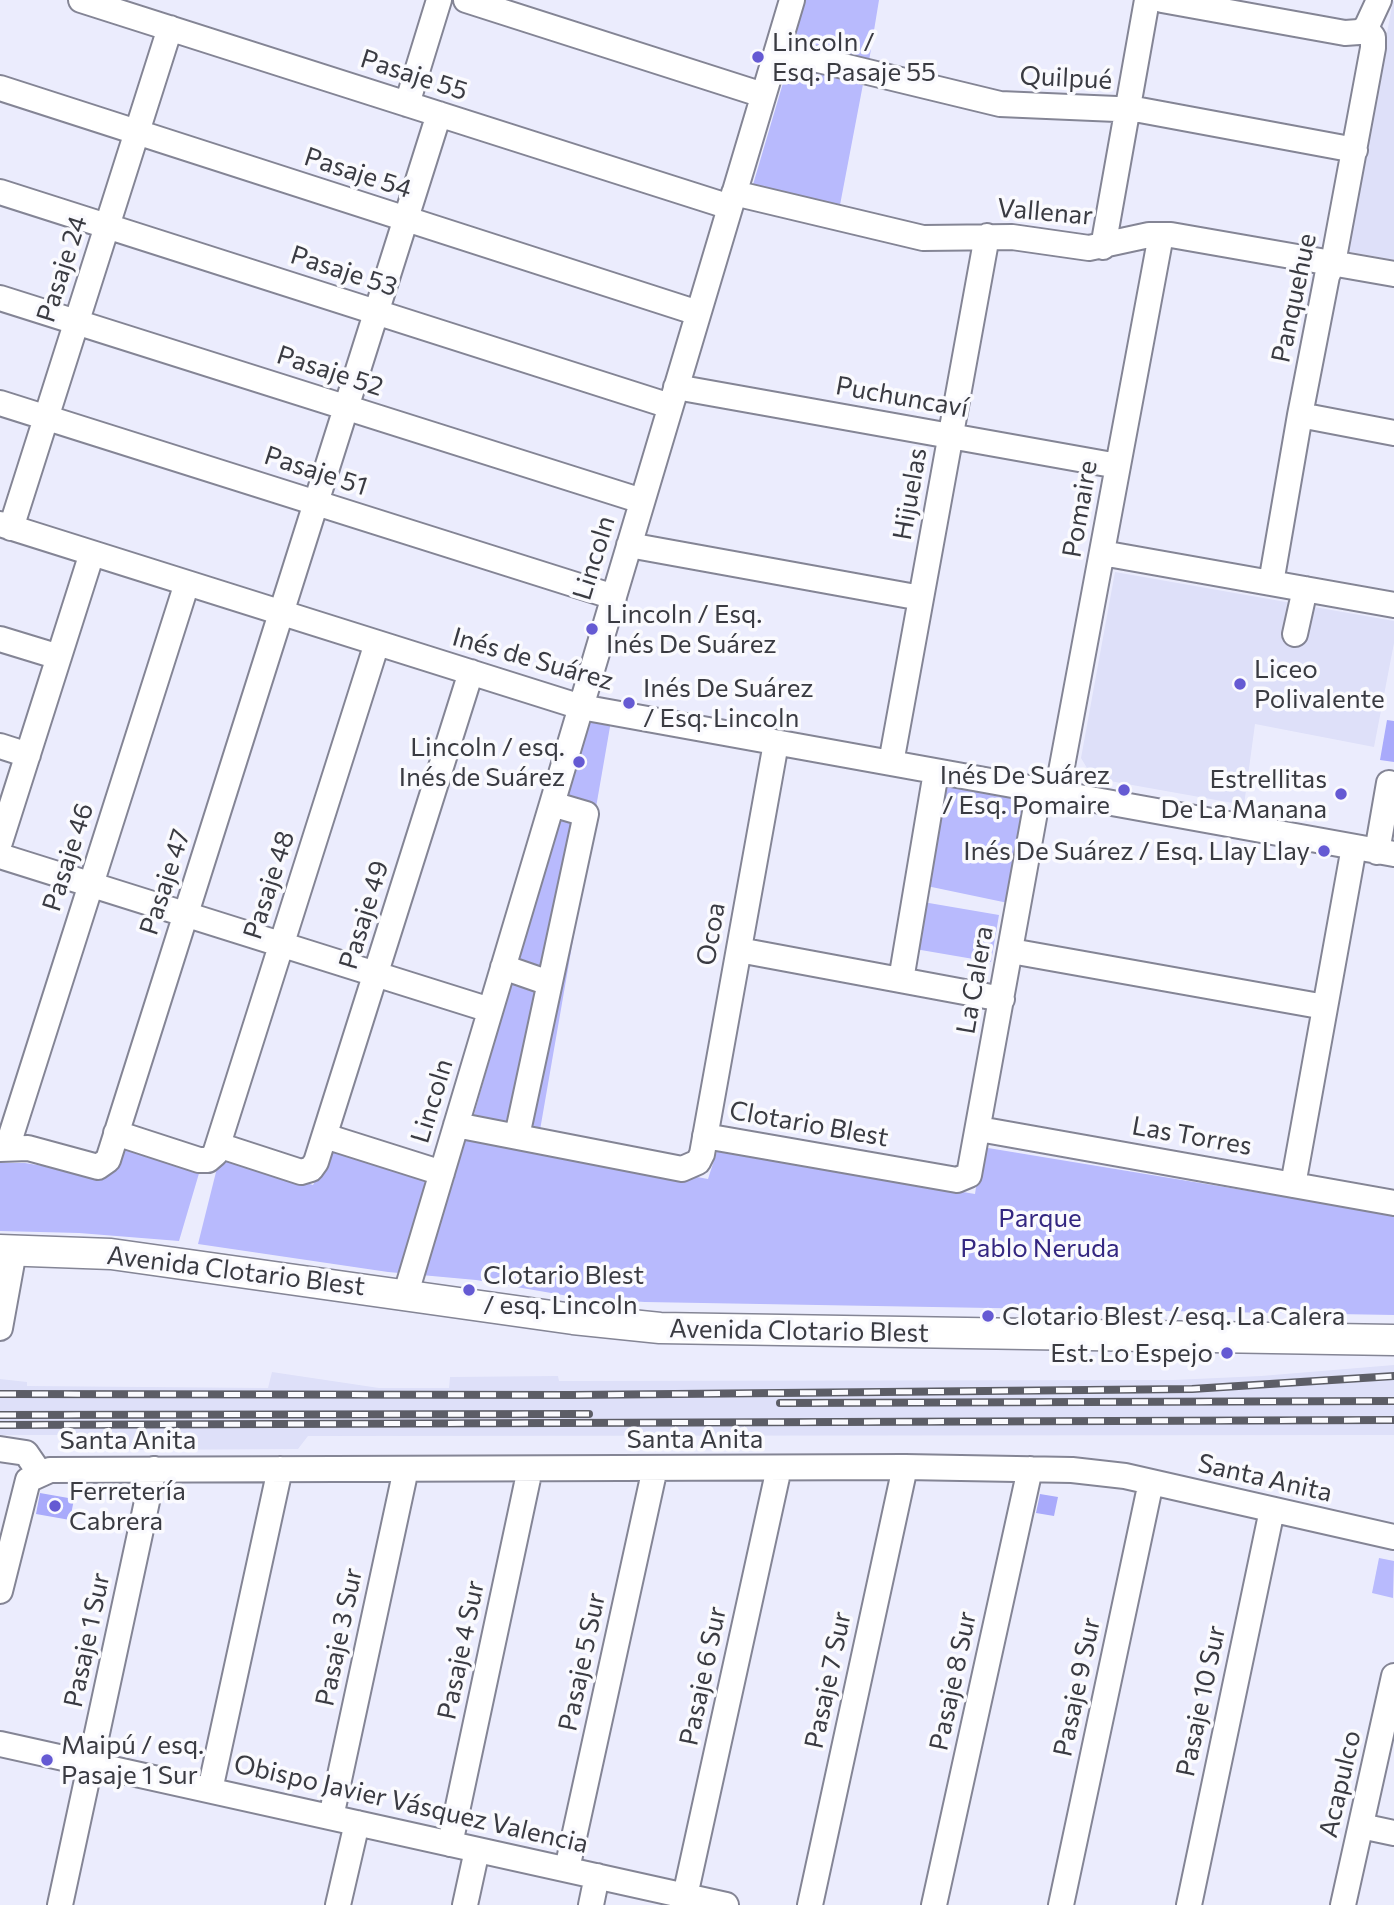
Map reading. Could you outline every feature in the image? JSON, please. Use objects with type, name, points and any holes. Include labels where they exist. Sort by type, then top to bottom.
[{"type":"main road","name":"Avenida Clotario Blest","points":[[7,1250],[111,1254],[406,1293],[573,1319],[660,1328],[1394,1340]]},
{"type":"street","name":"Pasaje 55","points":[[80,0],[130,7],[170,28],[407,104],[732,200]]},
{"type":"street","points":[[407,104],[439,0]]},
{"type":"street","points":[[466,0],[763,95]]},
{"type":"street","name":"Lincoln","points":[[406,1293],[792,0]]},
{"type":"street","points":[[1103,247],[1147,0]]},
{"type":"street","points":[[1162,0],[1256,8],[1345,33],[1359,32],[1366,28],[1379,0]]},
{"type":"street","name":"Pasaje 24","points":[[6,526],[46,418],[170,28]]},
{"type":"street","name":"Panquehue","points":[[1271,583],[1300,415],[1327,276],[1333,263],[1373,48],[1373,37],[1366,28]]},
{"type":"street","name":"Quilpué","points":[[776,50],[905,79],[989,102],[1128,110],[1355,150]]},
{"type":"street","name":"Pasaje 54","points":[[0,88],[698,313]]},
{"type":"street","name":"Pasaje 47","points":[[3,1149],[28,1148],[93,1167],[102,1167],[108,1160],[439,114]]},
{"type":"street","name":"Pasaje 53","points":[[0,192],[377,313],[673,397]]},
{"type":"street","name":"Vallenar","points":[[732,200],[907,236],[987,236],[1103,247],[1161,235],[1394,274]]},
{"type":"street","name":"Pomaire","points":[[1048,792],[1102,553],[1161,235]]},
{"type":"street","name":"Hijuelas","points":[[891,764],[987,236]]},
{"type":"street","name":"Pasaje 52","points":[[0,298],[642,501]]},
{"type":"street","name":"Puchuncaví","points":[[673,397],[951,436],[1118,466]]},
{"type":"street","name":"Pasaje 51","points":[[0,403],[614,597]]},
{"type":"street","points":[[1300,415],[1394,433]]},
{"type":"street","name":"Inés de Suárez","points":[[6,526],[581,707],[1375,851]]},
{"type":"street","points":[[629,545],[921,598]]},
{"type":"street","points":[[0,842],[92,553]]},
{"type":"street","points":[[1102,553],[1394,605]]},
{"type":"street","name":"Pasaje 46","points":[[3,1149],[187,583]]},
{"type":"street","points":[[1295,634],[1305,589]]},
{"type":"street","points":[[0,639],[59,657]]},
{"type":"street","name":"Pasaje 48","points":[[218,1145],[377,643]]},
{"type":"street","name":"Pasaje 49","points":[[218,1145],[295,1171],[307,1171],[316,1162],[471,672]]},
{"type":"street","name":"Ocoa","points":[[705,1136],[776,743]]},
{"type":"street","points":[[0,746],[28,755]]},
{"type":"street","points":[[901,980],[936,772]]},
{"type":"street","points":[[1293,1185],[1325,1007],[1375,851],[1389,783]]},
{"type":"street","name":"La Calera","points":[[966,1179],[971,1171],[1010,951],[1048,792]]},
{"type":"street","points":[[517,1136],[586,814],[552,804]]},
{"type":"street","points":[[0,856],[490,1010]]},
{"type":"street","points":[[739,950],[1002,999]]},
{"type":"street","points":[[1010,951],[1325,1007]]},
{"type":"street","points":[[503,967],[549,983]]},
{"type":"street","name":"Clotario Blest","points":[[456,1125],[682,1169],[695,1166],[701,1159],[705,1136],[957,1180],[966,1179]]},
{"type":"street","name":"Las Torres","points":[[979,1129],[1394,1203]]},
{"type":"street","points":[[116,1133],[204,1161],[212,1157],[218,1145]]},
{"type":"street","points":[[325,1136],[442,1173]]},
{"type":"street","points":[[0,1328],[7,1250]]},
{"type":"street","name":"Santa Anita","points":[[0,1449],[26,1453],[39,1472],[154,1469],[905,1467],[1099,1472],[1394,1537]]},
{"type":"street","name":"Pasaje 7 Sur","points":[[810,1905],[905,1467]]},
{"type":"street","name":"Pasaje 5 Sur","points":[[567,1869],[655,1468]]},
{"type":"street","name":"Pasaje 6 Sur","points":[[685,1896],[779,1468]]},
{"type":"street","name":"Pasaje 1 Sur","points":[[68,1903],[91,1764],[154,1469]]},
{"type":"street","points":[[210,1790],[280,1469]]},
{"type":"street","name":"Pasaje 3 Sur","points":[[331,1817],[406,1469]]},
{"type":"street","name":"Pasaje 4 Sur","points":[[450,1843],[530,1469]]},
{"type":"street","name":"Pasaje 8 Sur","points":[[934,1905],[1030,1469]]},
{"type":"street","points":[[0,1591],[23,1493],[28,1480],[39,1472]]},
{"type":"street","name":"Pasaje 9 Sur","points":[[1061,1905],[1151,1482]]},
{"type":"street","name":"Pasaje 10 Sur","points":[[1189,1905],[1272,1510]]},
{"type":"street","name":"Acapulco","points":[[1343,1905],[1393,1687]]},
{"type":"street","name":"Obispo Javier Vásquez Valencia","points":[[0,1744],[721,1904]]},
{"type":"street","points":[[338,1905],[357,1823]]},
{"type":"street","points":[[1361,1826],[1394,1833]]},
{"type":"street","points":[[465,1905],[477,1850]]},
{"type":"street","points":[[591,1905],[597,1876]]},
{"type":"shaded area","points":[[1394,1],[1394,260],[1346,251]]},
{"type":"shaded area","name":"Liceo Polivalente","points":[[1115,572],[1394,621],[1394,643],[1374,747],[1255,724],[1244,805],[1093,778],[1081,758]]},
{"type":"shaded area","points":[[1394,1365],[1394,1435],[308,1436],[298,1449],[112,1450],[112,1435],[0,1435],[0,1379],[27,1382],[27,1386],[268,1388],[272,1372],[379,1388],[449,1388],[450,1377],[558,1376],[559,1381],[1173,1380]]},
{"type":"green space","points":[[806,0],[879,0],[869,61],[791,45]]},
{"type":"green space","points":[[788,66],[864,79],[840,205],[752,188]]},
{"type":"green space","points":[[588,717],[611,721],[540,1130],[473,1118]]},
{"type":"green space","points":[[944,778],[1030,796],[1008,903],[922,885]]},
{"type":"green space","points":[[923,902],[999,915],[991,962],[915,949]]},
{"type":"green space","name":"Parque Pablo Neruda","points":[[465,1135],[708,1179],[717,1151],[975,1194],[982,1147],[1394,1215],[1394,1315],[645,1302],[580,1298],[476,1280],[388,1272],[198,1244],[217,1168],[231,1159],[313,1185],[330,1149],[449,1182]]},
{"type":"green space","points":[[122,1149],[200,1170],[179,1241],[79,1233],[0,1231],[0,1163],[25,1163],[99,1175]]},
{"type":"green space","points":[[1379,1558],[1394,1561],[1393,1598],[1372,1593]]},
{"type":"building","points":[[1387,720],[1394,721],[1394,762],[1380,760]]},
{"type":"building","name":"Ferretería Cabrera","points":[[40,1493],[74,1499],[70,1520],[36,1514]]},
{"type":"building","points":[[1040,1494],[1058,1497],[1054,1516],[1036,1513]]},
{"type":"railway","points":[[0,1394],[572,1395],[1192,1389],[1394,1376]]},
{"type":"railway","points":[[780,1403],[1394,1401]]},
{"type":"railway","points":[[0,1415],[589,1414]]},
{"type":"railway","points":[[0,1425],[1394,1420]]},
{"type":"place","name":"Lincoln / Esq. Pasaje 55","points":[[758,57]]},
{"type":"place","name":"Lincoln / Esq. Inés De Suárez","points":[[592,629]]},
{"type":"place","name":"Liceo Polivalente","points":[[1240,684]]},
{"type":"place","name":"Inés De Suárez / Esq. Lincoln","points":[[629,703]]},
{"type":"place","name":"Lincoln / esq. Inés de Suárez","points":[[579,762]]},
{"type":"place","name":"Inés De Suárez / Esq. Pomaire","points":[[1124,790]]},
{"type":"place","name":"Estrellitas De La Manana","points":[[1341,794]]},
{"type":"place","name":"Inés De Suárez / Esq. Llay Llay","points":[[1324,851]]},
{"type":"place","name":"Clotario Blest / esq. Lincoln","points":[[469,1290]]},
{"type":"place","name":"Clotario Blest / esq. La Calera","points":[[988,1316]]},
{"type":"place","name":"Est. Lo Espejo","points":[[1227,1353]]},
{"type":"place","name":"Ferretería Cabrera","points":[[55,1506]]},
{"type":"place","name":"Maipú / esq. Pasaje 1 Sur","points":[[47,1760]]}]
